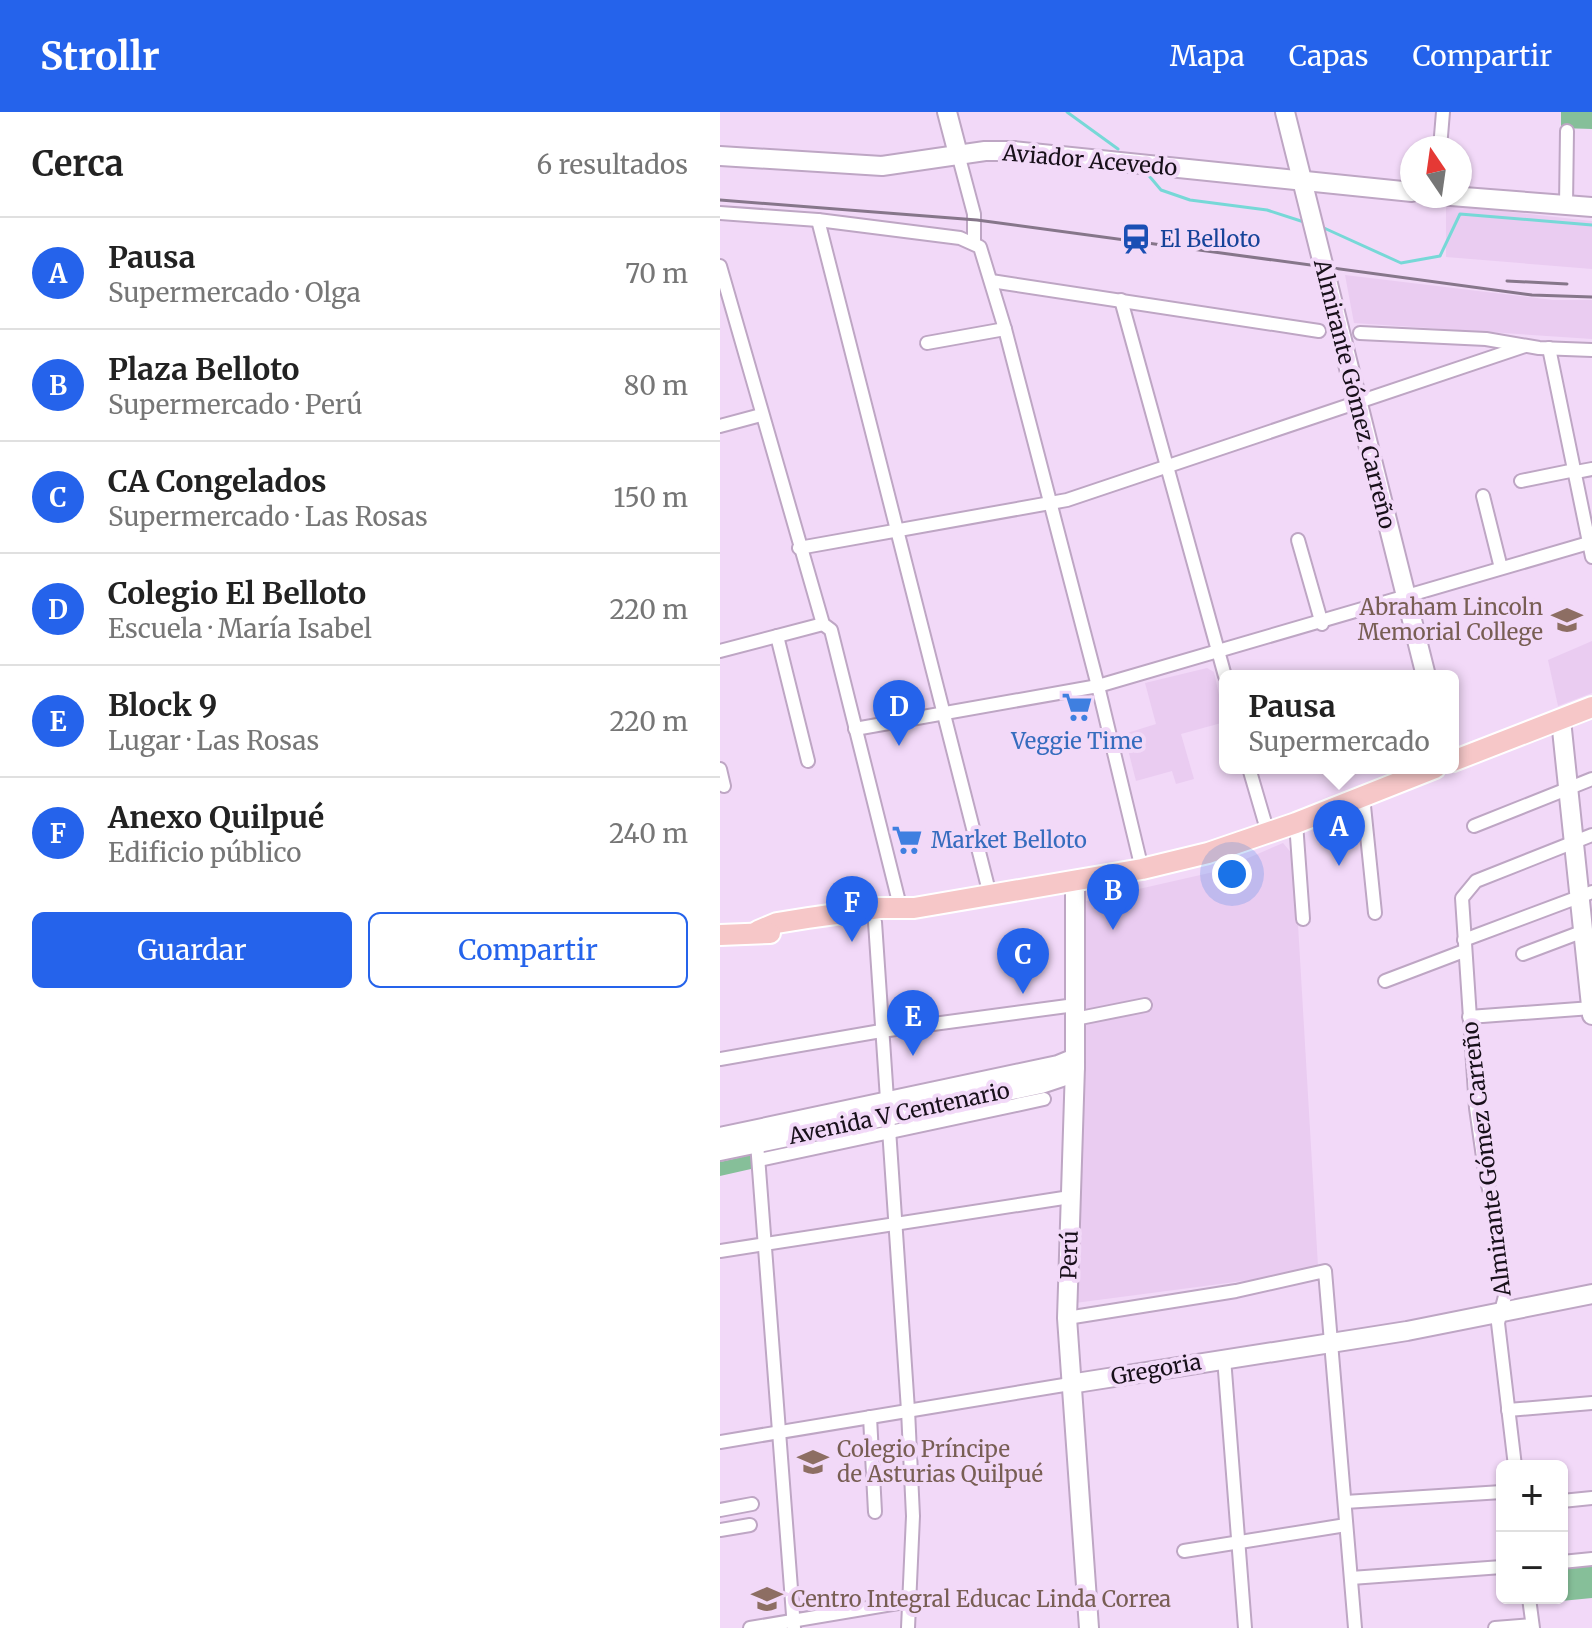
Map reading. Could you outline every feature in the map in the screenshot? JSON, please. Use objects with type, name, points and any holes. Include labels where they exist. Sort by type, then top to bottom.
[{"type":"main road","points":[[947,112],[958,154]]},
{"type":"main road","name":"Almirante Gómez Carreño","points":[[1285,112],[1424,670]]},
{"type":"main road","name":"Aviador Acevedo","points":[[720,156],[882,166],[958,154],[1029,152],[1400,191]]},
{"type":"main road","points":[[1472,198],[1592,207]]},
{"type":"main road","points":[[1459,759],[1592,707]]},
{"type":"main road","points":[[1561,720],[1570,788],[1584,838],[1584,931],[1592,1015]]},
{"type":"main road","points":[[720,935],[758,931],[779,934],[1142,869],[1268,833],[1420,774]]},
{"type":"main road","name":"Perú","points":[[1075,881],[1075,1062],[1067,1318],[1089,1628]]},
{"type":"main road","name":"Avenida V Centenario","points":[[720,1137],[888,1116],[1045,1091],[1075,1062]]},
{"type":"main road","name":"Avenida V Centenario","points":[[720,1151],[758,1152],[1075,1062]]},
{"type":"main road","points":[[1045,1091],[1063,1085],[1074,1098]]},
{"type":"main road","name":"Gregoria","points":[[1070,1384],[1592,1294]]},
{"type":"street","points":[[1441,136],[1443,112]]},
{"type":"street","points":[[1566,205],[1567,131]]},
{"type":"street","points":[[958,154],[976,226],[974,243]]},
{"type":"street","points":[[720,213],[818,220],[960,238],[974,243],[983,255],[1098,686],[1142,869]]},
{"type":"street","points":[[818,220],[990,895]]},
{"type":"street","points":[[720,266],[799,548],[823,624],[831,630],[855,729],[889,913],[881,1031],[913,1516],[908,1628]]},
{"type":"street","points":[[991,281],[1319,331]]},
{"type":"street","points":[[1121,300],[1223,670]]},
{"type":"street","points":[[927,343],[1005,329]]},
{"type":"street","points":[[1360,333],[1486,339],[1525,346],[1592,350]]},
{"type":"street","points":[[799,548],[1050,504],[1166,468],[1525,346]]},
{"type":"street","points":[[1549,348],[1592,557]]},
{"type":"street","points":[[720,426],[761,415]]},
{"type":"street","points":[[1521,481],[1592,469]]},
{"type":"street","points":[[1483,496],[1501,568]]},
{"type":"street","points":[[1298,540],[1322,624]]},
{"type":"street","points":[[855,729],[1098,686],[1322,624],[1590,542]]},
{"type":"street","points":[[720,651],[823,624]]},
{"type":"street","points":[[777,636],[808,761]]},
{"type":"street","points":[[720,769],[724,786]]},
{"type":"street","points":[[1251,774],[1268,833]]},
{"type":"street","points":[[1474,826],[1592,779]]},
{"type":"street","points":[[1363,796],[1375,913]]},
{"type":"street","points":[[1296,823],[1303,919]]},
{"type":"street","name":"Almirante Gómez Carreño","points":[[1514,1460],[1500,1311],[1505,1304],[1497,1218],[1486,1178],[1476,1108],[1462,898],[1476,881],[1584,838]]},
{"type":"street","points":[[1385,981],[1586,894]]},
{"type":"street","points":[[1523,954],[1584,931]]},
{"type":"street","points":[[720,1059],[881,1031],[1145,1005]]},
{"type":"street","points":[[1469,1017],[1592,1008]]},
{"type":"street","points":[[758,1152],[794,1624]]},
{"type":"street","points":[[720,1251],[1070,1197]]},
{"type":"street","points":[[1067,1318],[1236,1291],[1325,1271],[1355,1628]]},
{"type":"street","points":[[1224,1358],[1245,1628]]},
{"type":"street","name":"Gregoria","points":[[720,1442],[1070,1384]]},
{"type":"street","points":[[1508,1410],[1592,1403]]},
{"type":"street","points":[[870,1417],[875,1512]]},
{"type":"street","points":[[1345,1502],[1496,1492]]},
{"type":"street","points":[[1568,1500],[1592,1498]]},
{"type":"street","points":[[720,1510],[752,1504]]},
{"type":"street","points":[[720,1530],[750,1525]]},
{"type":"street","points":[[1184,1551],[1346,1525]]},
{"type":"street","points":[[1568,1561],[1592,1559]]},
{"type":"street","points":[[1351,1578],[1496,1567]]},
{"type":"street","points":[[750,1628],[794,1624],[910,1601]]},
{"type":"street","points":[[1495,1628],[1532,1626],[1530,1604]]},
{"type":"shaded area","points":[[1446,208],[1472,208],[1592,221],[1592,269],[1446,257]]},
{"type":"shaded area","points":[[1345,275],[1553,300],[1592,300],[1592,339],[1354,323]]},
{"type":"shaded area","points":[[1592,641],[1592,693],[1558,706],[1548,660]]},
{"type":"shaded area","points":[[1207,668],[1214,672],[1219,695],[1219,724],[1181,734],[1194,779],[1176,784],[1172,771],[1136,781],[1124,734],[1156,724],[1145,683]]},
{"type":"shaded area","points":[[1283,843],[1294,856],[1318,1266],[1258,1279],[1075,1303],[1086,901],[1218,871]]},
{"type":"green space","points":[[1561,112],[1592,112],[1592,129],[1561,128]]},
{"type":"green space","points":[[751,1155],[751,1169],[720,1176],[720,1162]]},
{"type":"green space","points":[[1592,1566],[1592,1598],[1568,1600],[1568,1568]]},
{"type":"waterway","points":[[1067,112],[1118,149]]},
{"type":"waterway","points":[[1145,171],[1161,190],[1190,200],[1267,210],[1304,222]]},
{"type":"waterway","points":[[1324,228],[1401,263],[1440,256],[1460,214],[1592,225]]},
{"type":"railway","points":[[720,200],[977,220],[1532,295],[1592,297]]},
{"type":"railway","points":[[1507,281],[1567,284]]},
{"type":"place","name":"El Belloto","points":[[1136,239]]},
{"type":"place","name":"Abraham Lincoln Memorial College","points":[[1567,620]]},
{"type":"place","name":"Veggie Time","points":[[1077,707]]},
{"type":"place","name":"Colegio El Belloto","points":[[899,746]]},
{"type":"place","name":"Market Belloto","points":[[907,840]]},
{"type":"place","name":"Pausa","points":[[1339,866]]},
{"type":"place","name":"Plaza Belloto","points":[[1113,930]]},
{"type":"place","name":"Anexo Quilpué","points":[[852,942]]},
{"type":"place","name":"CA Congelados","points":[[1023,994]]},
{"type":"place","name":"Block 9","points":[[913,1056]]},
{"type":"place","name":"Colegio Príncipe de Asturias Quilpué","points":[[813,1462]]},
{"type":"place","name":"Centro Integral Educac Linda Correa","points":[[767,1599]]}]
